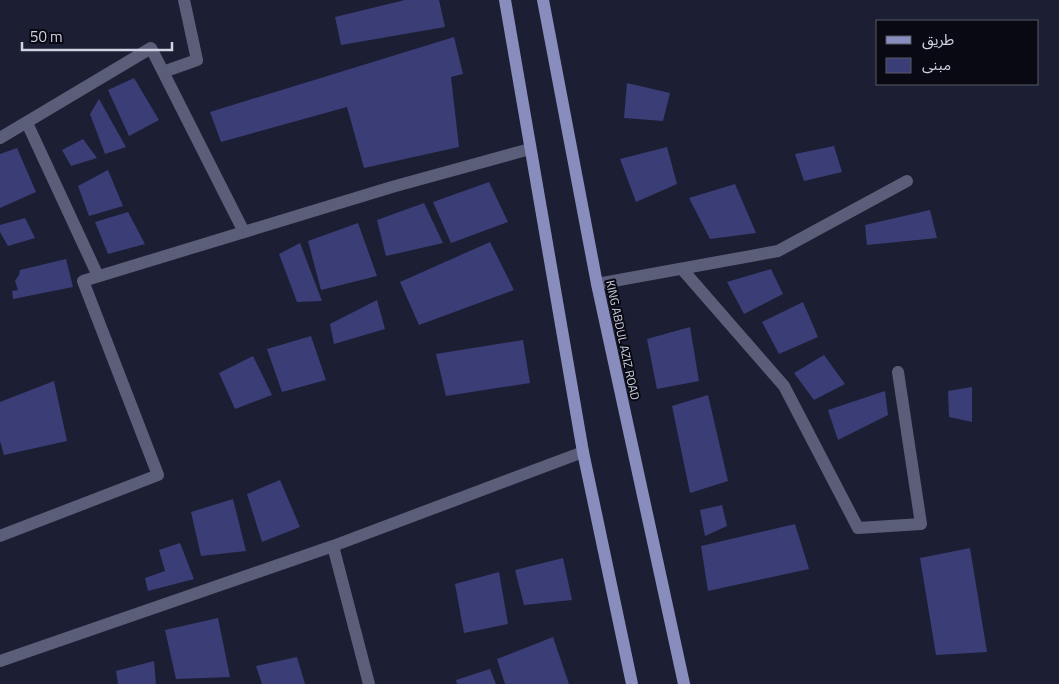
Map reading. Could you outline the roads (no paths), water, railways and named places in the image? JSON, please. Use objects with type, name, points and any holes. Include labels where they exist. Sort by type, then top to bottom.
[{"type":"main road","points":[[504,0],[583,452],[632,684]]},
{"type":"main road","name":"KING ABDUL AZIZ ROAD","points":[[543,0],[597,284],[684,684]]},
{"type":"street","points":[[163,72],[197,60],[184,0]]},
{"type":"street","points":[[0,138],[151,48],[244,232]]},
{"type":"street","points":[[27,123],[98,276]]},
{"type":"street","points":[[0,536],[158,475],[83,281],[392,187],[530,149]]},
{"type":"street","points":[[597,284],[778,251],[907,181]]},
{"type":"street","points":[[682,268],[784,386],[858,528],[921,524],[898,372]]},
{"type":"street","points":[[0,661],[334,546],[583,452]]},
{"type":"street","points":[[334,546],[369,684]]}]
